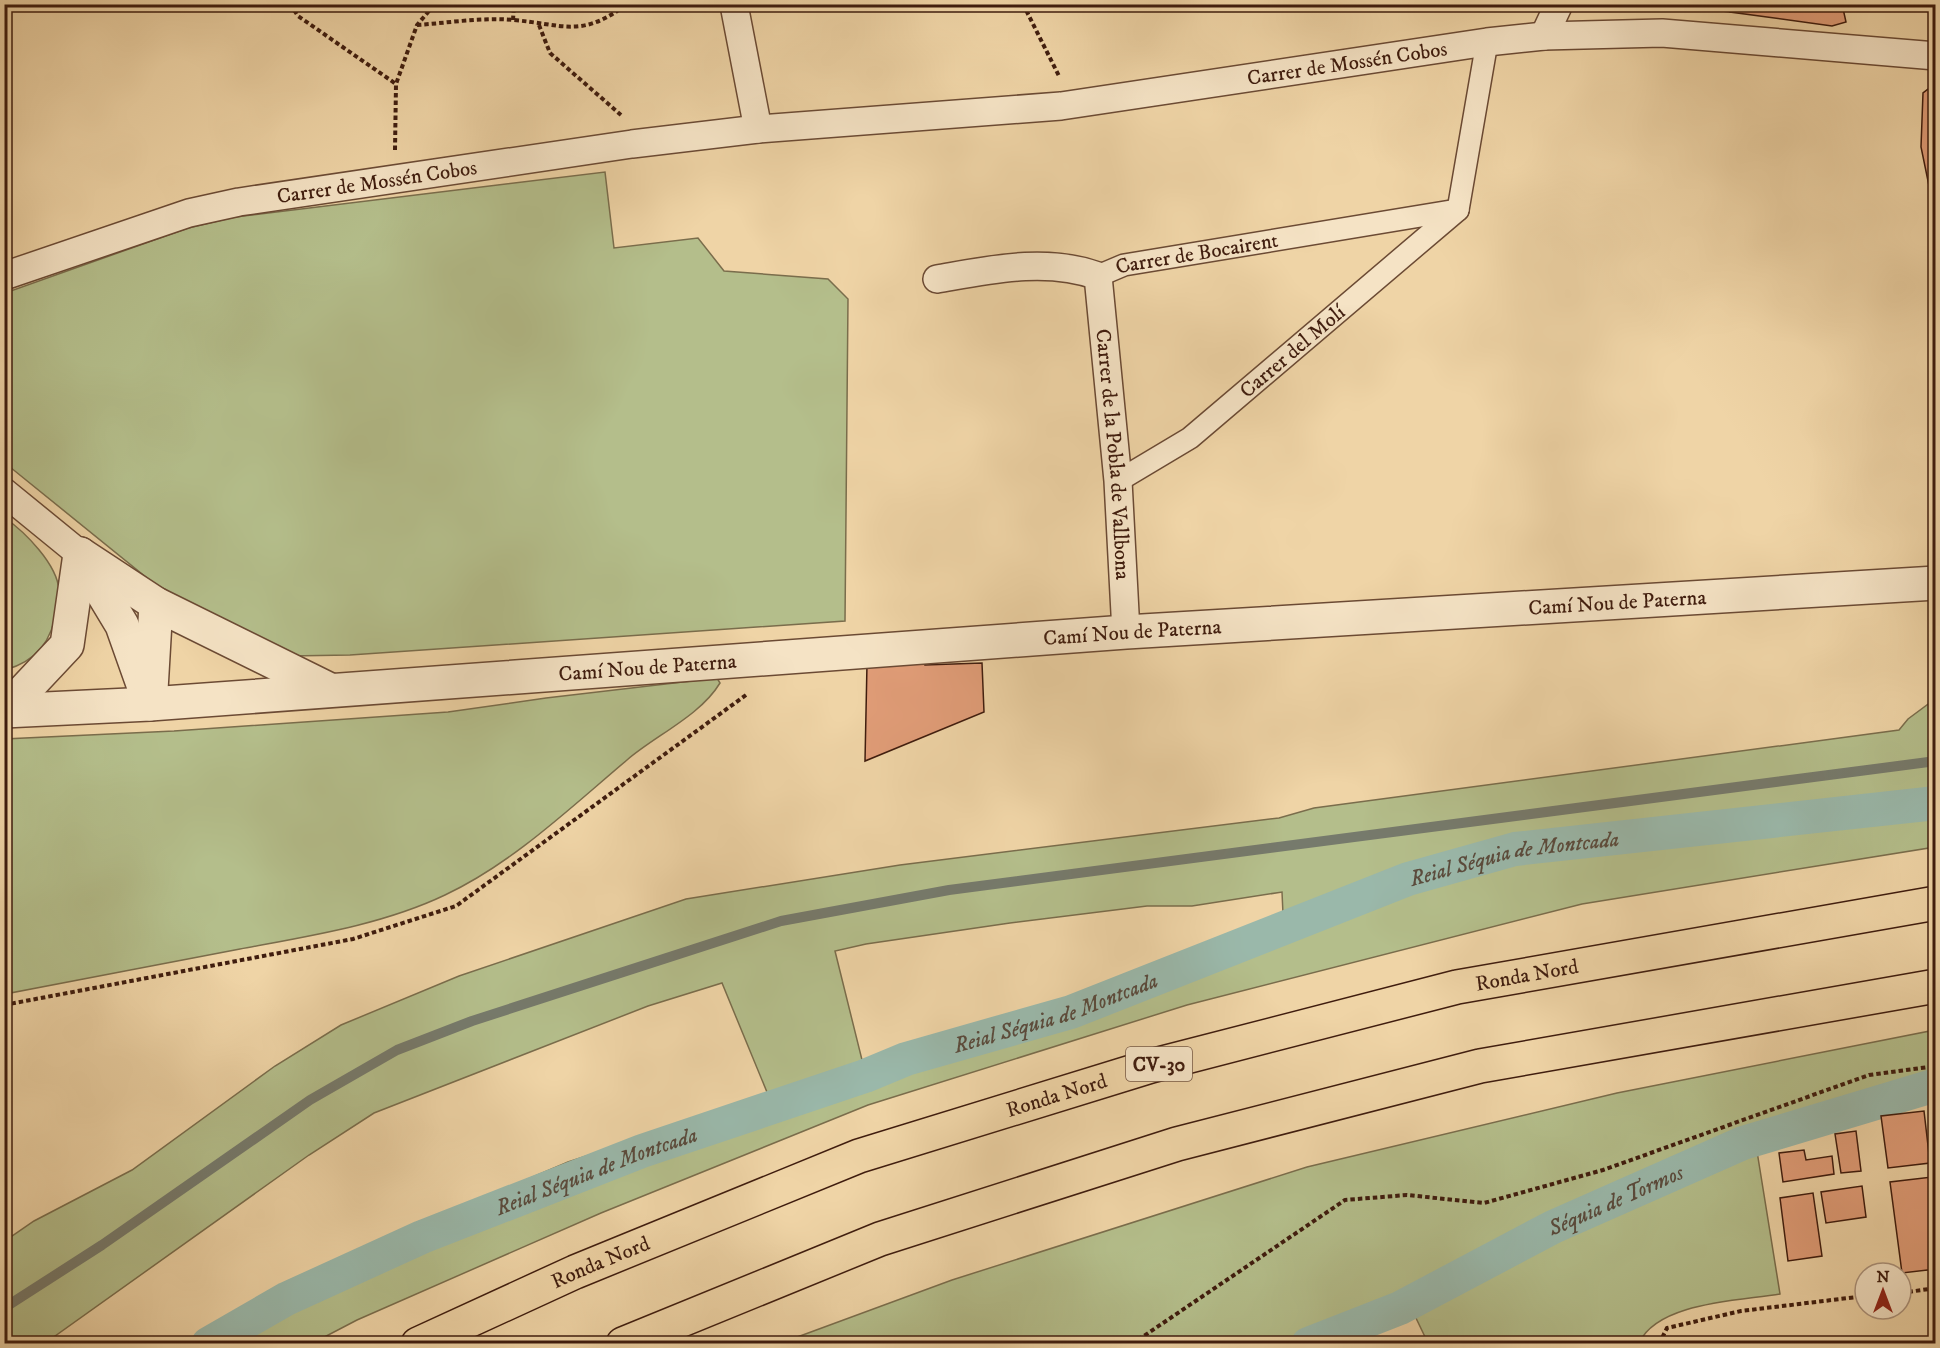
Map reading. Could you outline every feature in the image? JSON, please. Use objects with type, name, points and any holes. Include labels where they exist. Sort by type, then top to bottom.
[{"type":"highway","name":"Ronda Nord","points":[[418,1344],[575,1272],[859,1156],[1151,1066],[1457,987],[1935,903]]},
{"type":"highway","points":[[623,1344],[880,1239],[1177,1144],[1480,1066],[1935,986]]},
{"type":"street","points":[[1544,36],[1559,4]]},
{"type":"street","points":[[735,10],[758,129]]},
{"type":"street","name":"Carrer de Mossén Cobos","points":[[4,276],[189,213],[238,202],[758,129],[1073,104],[1487,42],[1544,36],[1687,34],[1935,56]]},
{"type":"street","points":[[1458,210],[1487,42]]},
{"type":"street","name":"Carrer de Bocairent","points":[[937,279],[1022,265],[1084,271],[1098,276],[1124,265],[1458,210]]},
{"type":"street","name":"Carrer del Molí","points":[[1118,481],[1190,438],[1458,210]]},
{"type":"street","name":"Carrer de la Pobla de Vallbona","points":[[1098,276],[1118,481],[1126,632]]},
{"type":"street","points":[[4,492],[80,554],[156,604],[330,690]]},
{"type":"street","points":[[80,554],[122,625],[150,704]]},
{"type":"street","points":[[5,711],[67,645],[80,554]]},
{"type":"street","name":"Camí Nou de Paterna","points":[[5,711],[150,704],[1126,632],[1935,583]]},
{"type":"street","points":[[150,704],[156,604]]},
{"type":"path","points":[[290,4],[298,16],[396,84]]},
{"type":"path","points":[[395,181],[396,84],[417,25],[435,4]]},
{"type":"path","points":[[513,20],[514,4]]},
{"type":"path","points":[[417,25],[513,20],[566,28],[606,20],[627,4]]},
{"type":"path","points":[[1023,4],[1073,104]]},
{"type":"path","points":[[539,24],[550,53],[636,129],[640,144]]},
{"type":"path","points":[[4,1005],[353,939],[456,906],[749,693],[755,659]]},
{"type":"path","points":[[1132,1344],[1345,1200],[1407,1195],[1484,1203],[1603,1170],[1869,1075],[1935,1066]]},
{"type":"path","points":[[1913,1291],[1935,1288]]},
{"type":"path","points":[[1659,1344],[1667,1328],[1741,1311],[1812,1300],[1853,1297]]},
{"type":"green space","points":[[605,172],[614,248],[698,238],[724,271],[828,279],[848,299],[845,621],[350,655],[289,656],[194,616],[5,463],[5,293],[188,228],[235,217]]},
{"type":"green space","points":[[5,518],[30,540],[46,559],[57,580],[59,595],[55,620],[47,640],[26,661],[5,670]]},
{"type":"green space","points":[[717,678],[720,683],[701,705],[627,760],[540,834],[494,867],[445,895],[396,914],[345,928],[5,994],[4,739],[174,731],[448,712]]},
{"type":"green space","points":[[1935,699],[1935,847],[1582,904],[1187,1005],[868,1105],[601,1213],[357,1320],[313,1343],[188,1343],[342,1258],[568,1162],[769,1097],[722,983],[648,1006],[374,1113],[309,1155],[48,1341],[5,1343],[5,1241],[34,1221],[132,1170],[275,1066],[341,1025],[459,976],[686,899],[900,865],[1279,818],[1314,808],[1899,730],[1908,719]],"holes":[[[1282,892],[1283,914],[1073,1000],[1027,1016],[894,1050],[863,1064],[835,951],[866,944],[1010,923],[1147,906],[1192,906]]]},
{"type":"green space","points":[[1935,1030],[1935,1101],[1888,1109],[1756,1145],[1780,1294],[1722,1302],[1681,1311],[1663,1319],[1649,1329],[1639,1343],[1428,1343],[1414,1314],[1340,1344],[781,1343],[952,1280],[1307,1167],[1617,1093]]},
{"type":"building","points":[[1684,4],[1728,4],[1730,12],[1684,7]]},
{"type":"building","points":[[1728,4],[1842,4],[1846,22],[1832,26],[1730,12]]},
{"type":"building","points":[[1936,83],[1936,220],[1921,147],[1923,93]]},
{"type":"building","points":[[925,661],[925,665],[982,663],[984,712],[865,761],[867,664]]},
{"type":"building","points":[[1924,1111],[1930,1163],[1888,1168],[1881,1116]]},
{"type":"building","points":[[1856,1131],[1861,1171],[1841,1173],[1835,1134]]},
{"type":"building","points":[[1804,1150],[1806,1160],[1832,1156],[1834,1174],[1783,1182],[1779,1153]]},
{"type":"building","points":[[1932,1177],[1936,1201],[1936,1269],[1913,1272],[1913,1261],[1900,1261],[1890,1182]]},
{"type":"building","points":[[1862,1186],[1866,1217],[1826,1223],[1821,1192]]},
{"type":"building","points":[[1813,1193],[1822,1256],[1788,1261],[1780,1198]]},
{"type":"waterway","points":[[4,1308],[102,1245],[310,1100],[397,1050],[472,1021],[781,921],[949,890],[1936,761]]},
{"type":"waterway","name":"Reial Séquia de Montcada","points":[[208,1344],[286,1299],[422,1237],[642,1151],[865,1076],[906,1059],[1071,1012],[1408,879],[1515,849],[1936,803]]},
{"type":"waterway","name":"Séquia de Tormos","points":[[1308,1344],[1400,1308],[1553,1227],[1743,1143],[1936,1085]]}]
